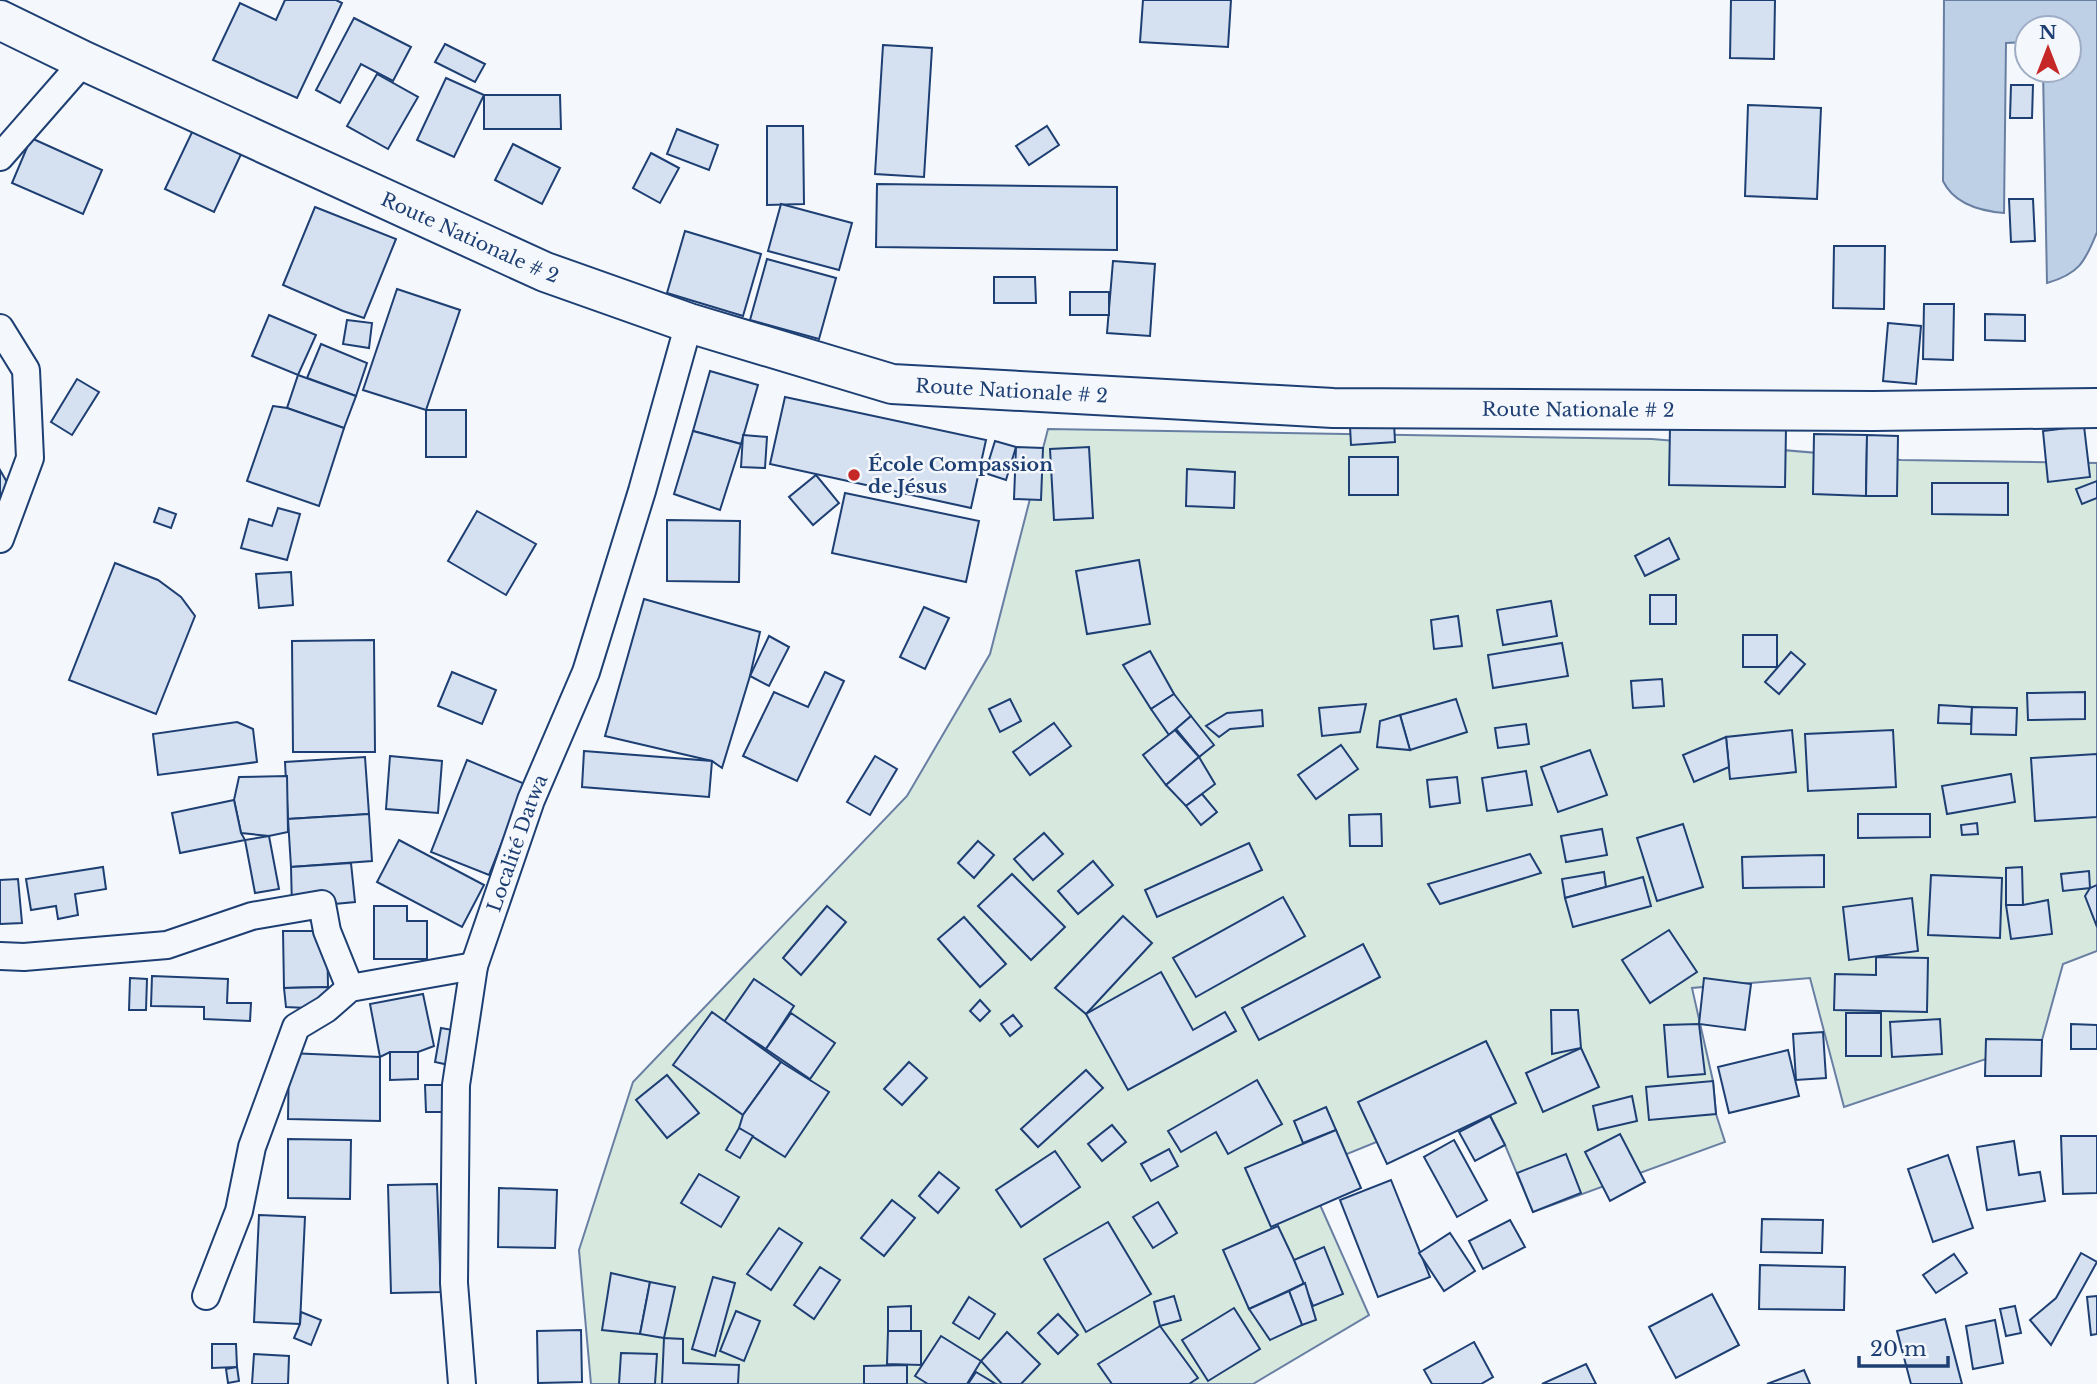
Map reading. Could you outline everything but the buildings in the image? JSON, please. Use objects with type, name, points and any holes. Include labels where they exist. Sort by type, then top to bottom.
[{"type":"main road","name":"Route Nationale # 2","points":[[0,20],[84,61],[545,271],[689,323],[892,384],[1334,408],[1860,411],[2097,408]]},
{"type":"street","points":[[0,157],[84,61]]},
{"type":"street","name":"Localité Datwa","points":[[461,1384],[454,1283],[456,1084],[474,966],[531,800],[586,672],[642,491],[689,323]]},
{"type":"street","points":[[0,328],[26,370],[30,458],[0,539]]},
{"type":"street","points":[[0,956],[24,957],[167,946],[252,916],[322,904],[327,931],[350,988]]},
{"type":"street","points":[[206,1296],[239,1211],[252,1147],[296,1027],[326,1009],[350,988],[474,966]]},
{"type":"shaded area","points":[[1048,429],[1652,439],[1901,460],[2097,463],[2097,951],[2063,964],[2042,1040],[1844,1107],[1810,978],[1692,988],[1713,1081],[1716,1114],[1725,1142],[1533,1212],[1482,1099],[1305,1171],[1369,1315],[1253,1384],[591,1384],[579,1250],[633,1082],[907,796],[990,654]]},
{"type":"water","points":[[1944,0],[2097,0],[2097,232],[2080,265],[2067,275],[2047,283],[2043,84],[2083,84],[2083,14],[2013,14],[2013,43],[2006,43],[2004,213],[1961,201],[1943,181]]},
{"type":"place","name":"École Compassion de Jésus","points":[[854,475]]}]
